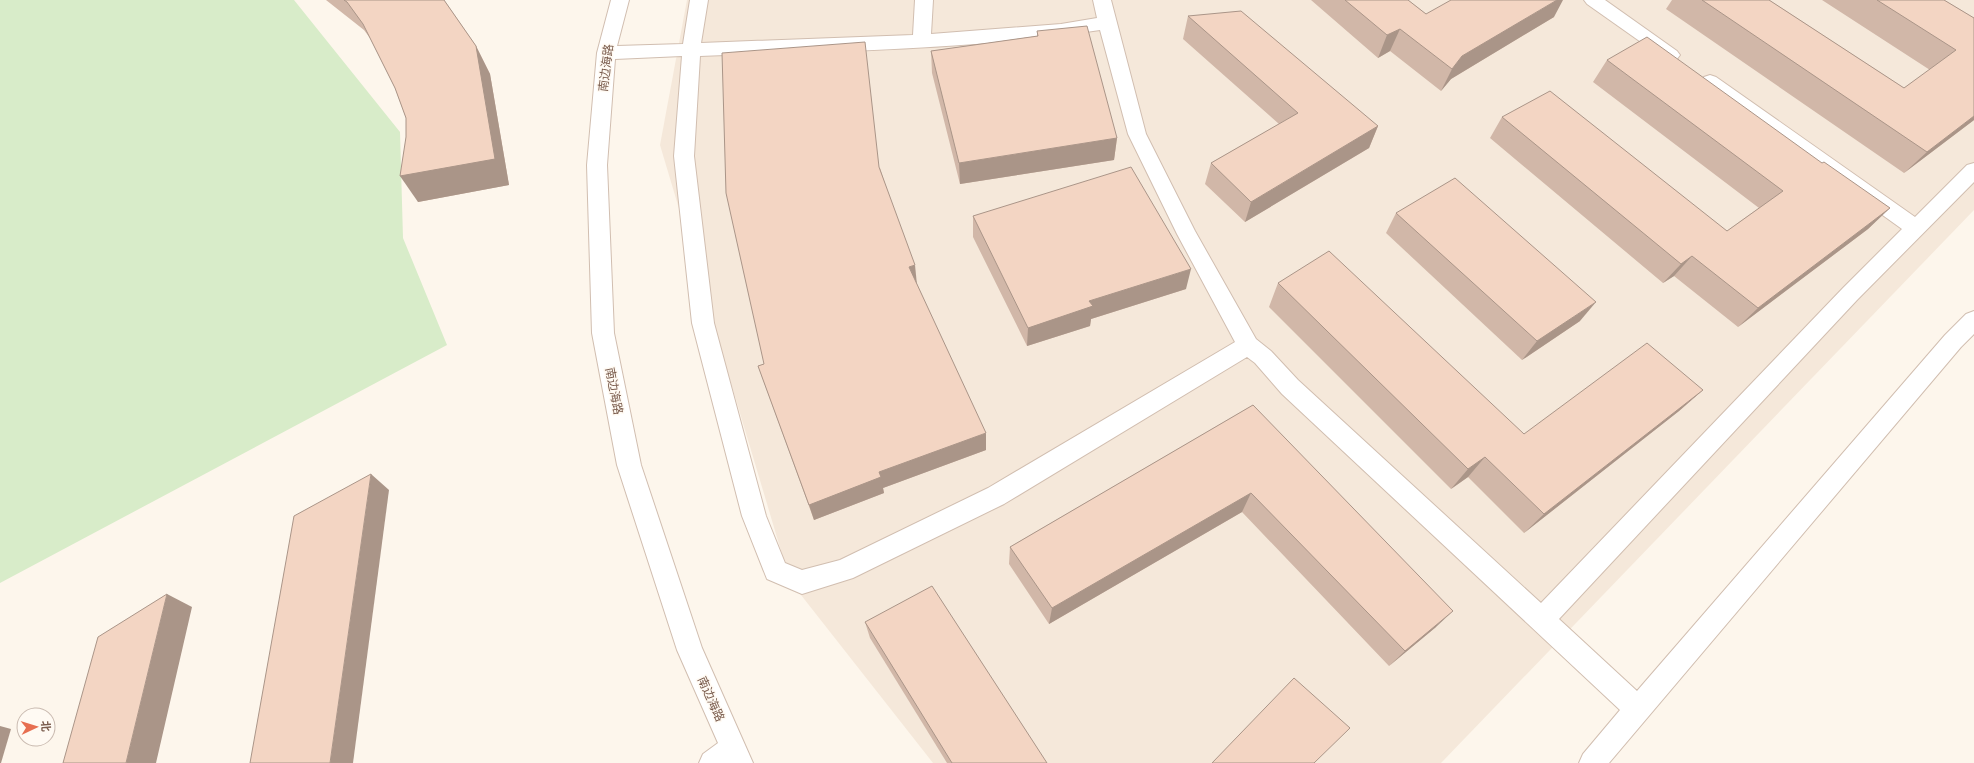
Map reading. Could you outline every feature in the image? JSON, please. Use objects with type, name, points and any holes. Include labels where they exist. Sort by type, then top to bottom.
[{"type":"street","name":"南边海路","points":[[620,0],[606,54],[597,165],[603,333],[629,466],[690,650],[728,758]]},
{"type":"street","points":[[699,0],[691,50],[684,156],[703,323],[754,516],[776,571],[802,582],[844,570],[996,496],[1248,345]]},
{"type":"street","points":[[922,41],[924,0]]},
{"type":"street","points":[[1102,0],[1137,134],[1187,234],[1248,345],[1263,357],[1301,398],[1638,709]]},
{"type":"street","points":[[1593,0],[1916,228]]},
{"type":"street","points":[[606,54],[922,41],[1061,30],[1107,23]]},
{"type":"street","points":[[1542,620],[1850,294],[1974,170]]},
{"type":"street","points":[[1592,763],[1943,353],[1974,320]]},
{"type":"shaded area","points":[[687,0],[1974,0],[1974,210],[1441,763],[933,763],[790,581],[660,145]]},
{"type":"green space","points":[[0,0],[294,0],[400,132],[403,238],[447,345],[0,583]]},
{"type":"building","points":[[344,0],[444,0],[476,46],[495,159],[400,176],[406,137],[406,118],[395,88],[363,24]]},
{"type":"building","points":[[1345,0],[1408,0],[1426,14],[1451,0],[1557,0],[1462,56],[1452,69],[1400,29],[1387,35]]},
{"type":"building","points":[[1702,0],[1769,0],[1904,88],[1956,50],[1877,0],[1944,0],[1974,18],[1974,116],[1927,152]]},
{"type":"building","points":[[1241,11],[1378,126],[1251,202],[1211,163],[1298,113],[1188,16]]},
{"type":"building","points":[[1087,26],[1117,138],[959,163],[931,51],[1038,36],[1037,31]]},
{"type":"building","points":[[1647,37],[1822,163],[1824,162],[1890,208],[1758,308],[1692,256],[1681,264],[1502,117],[1550,91],[1727,231],[1783,191],[1607,60]]},
{"type":"building","points":[[865,42],[879,167],[915,265],[909,267],[986,433],[879,472],[881,477],[809,505],[758,366],[764,364],[726,193],[722,53]]},
{"type":"building","points":[[1131,167],[1191,269],[1089,301],[1093,306],[1028,328],[973,216]]},
{"type":"building","points":[[1455,178],[1596,302],[1537,341],[1396,213]]},
{"type":"building","points":[[1329,251],[1524,434],[1647,343],[1703,390],[1544,514],[1485,457],[1468,469],[1278,283]]},
{"type":"building","points":[[1253,405],[1453,611],[1405,651],[1251,493],[1052,608],[1010,547]]},
{"type":"building","points":[[371,474],[330,763],[250,763],[294,516]]},
{"type":"building","points":[[932,586],[1047,763],[952,763],[865,622]]},
{"type":"building","points":[[167,594],[126,763],[63,763],[98,637]]},
{"type":"building","points":[[1294,678],[1350,728],[1314,763],[1212,763]]}]
